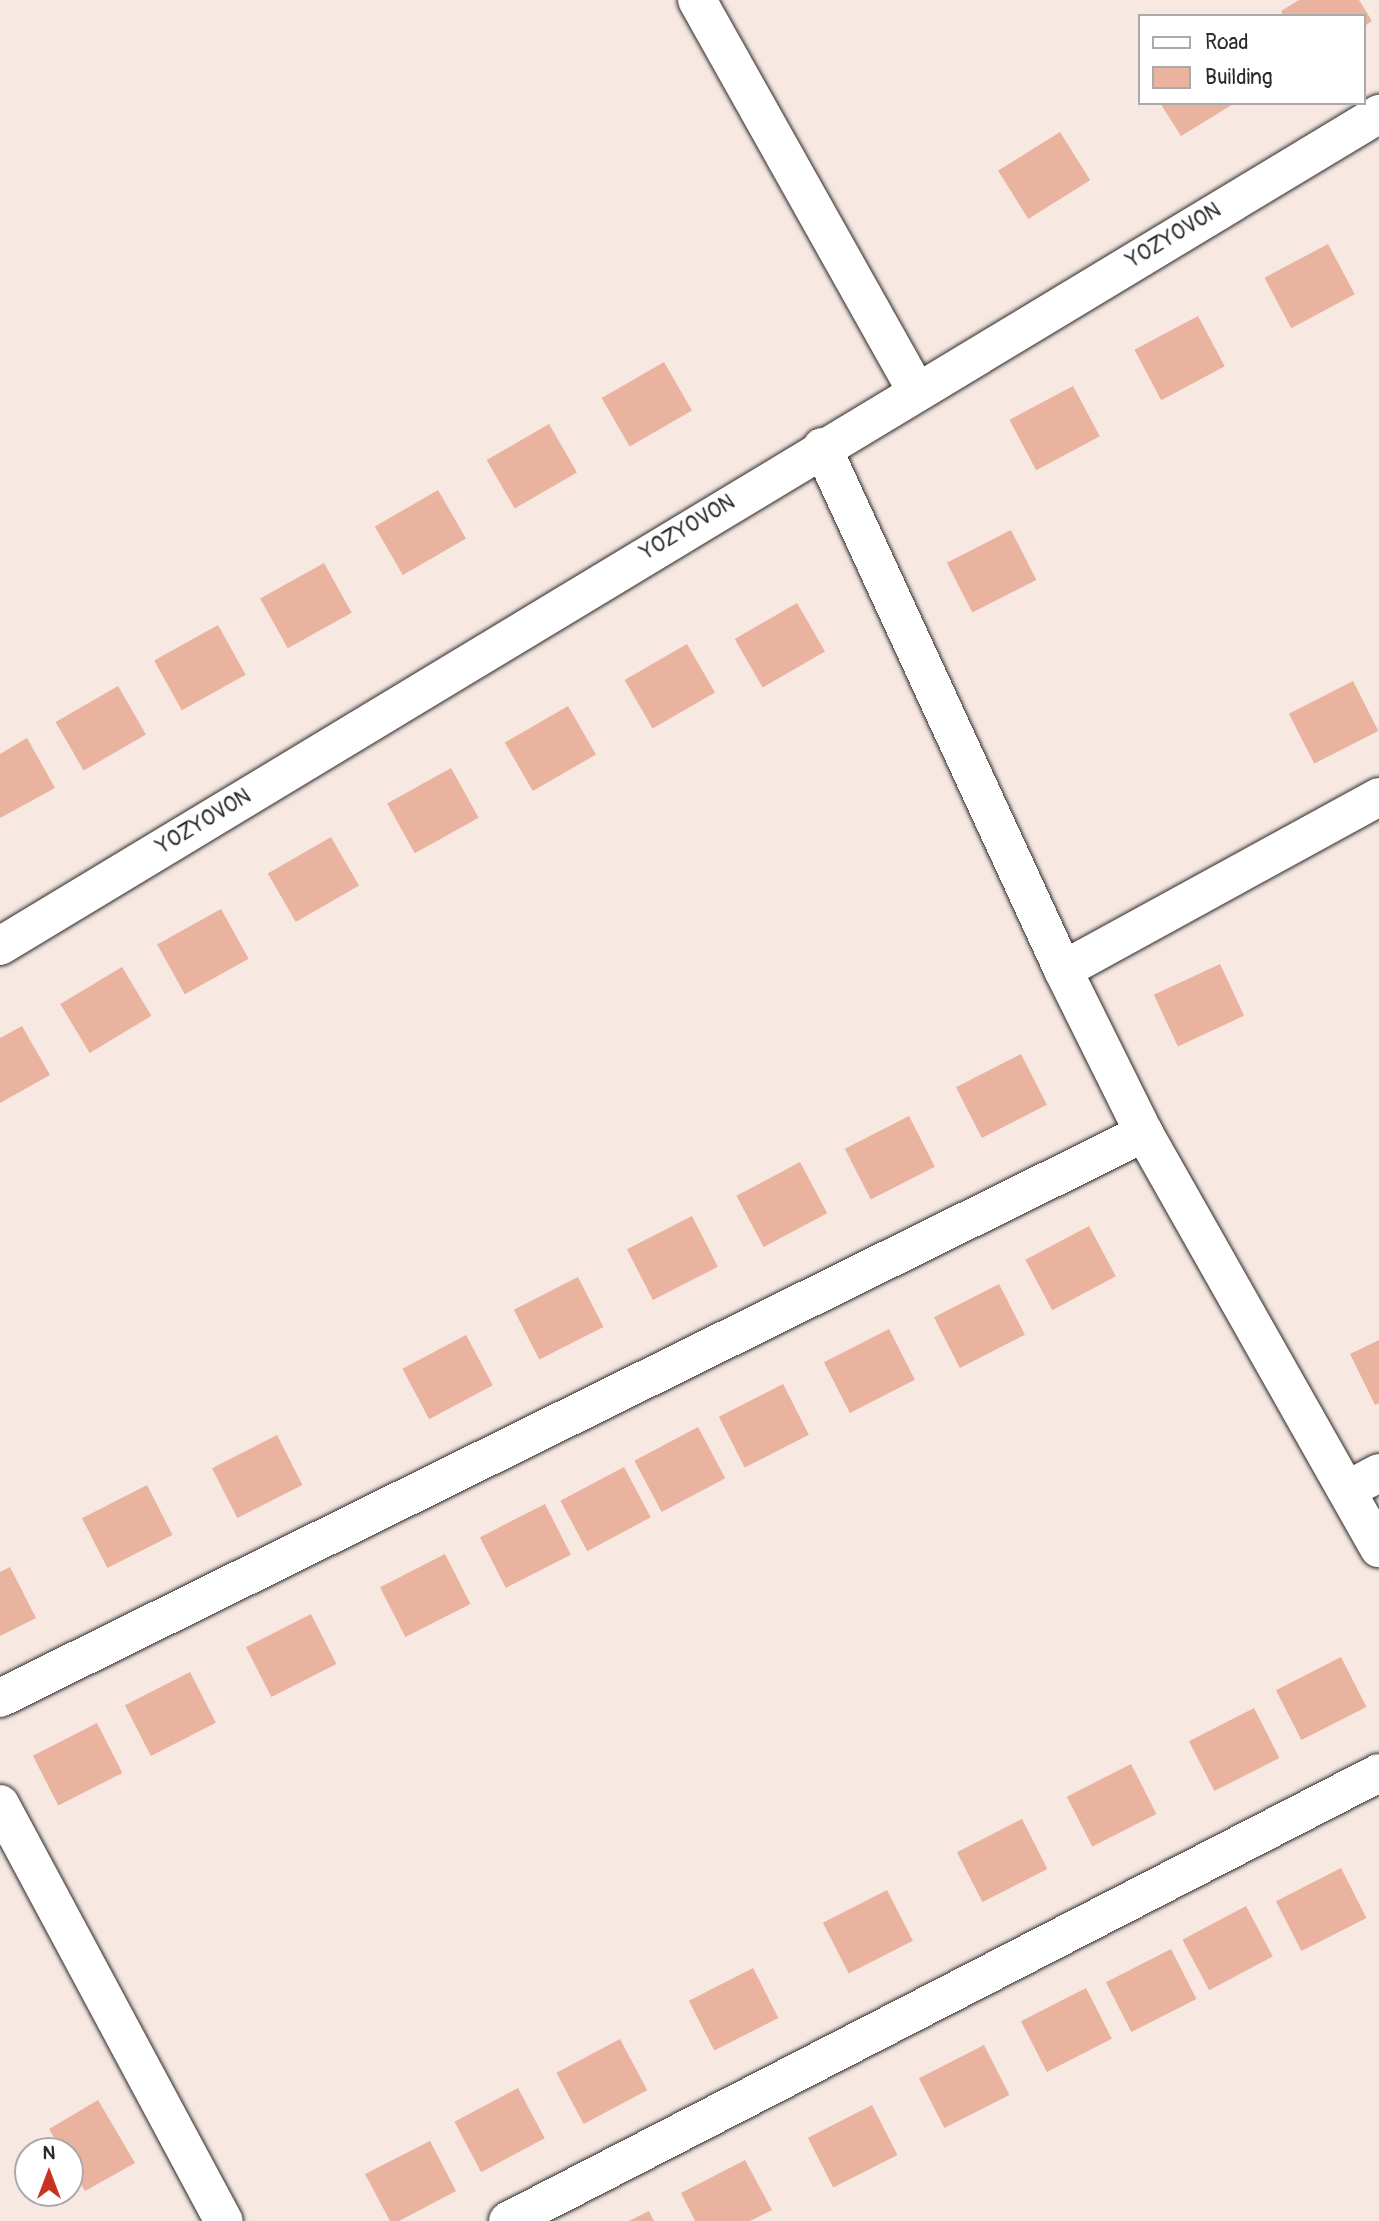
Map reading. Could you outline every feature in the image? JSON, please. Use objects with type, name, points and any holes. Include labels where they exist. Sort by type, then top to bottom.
[{"type":"street","points":[[697,0],[916,390]]},
{"type":"street","name":"YOZYOVON","points":[[0,946],[916,390],[1379,114]]},
{"type":"street","points":[[822,447],[1063,970],[1144,1132],[1364,1481],[1379,1548]]},
{"type":"street","points":[[1063,970],[1379,797]]},
{"type":"street","points":[[0,1698],[1144,1132]]},
{"type":"street","points":[[508,2221],[1379,1773]]},
{"type":"street","points":[[0,1804],[224,2221]]},
{"type":"building","points":[[1299,0],[1359,0],[1372,21],[1365,26],[1365,14],[1282,14],[1281,11]]},
{"type":"building","points":[[1161,105],[1232,105],[1181,136]]},
{"type":"building","points":[[1060,132],[1090,180],[1028,219],[998,171]]},
{"type":"building","points":[[1328,244],[1355,294],[1291,328],[1264,278]]},
{"type":"building","points":[[1198,316],[1225,366],[1161,400],[1134,350]]},
{"type":"building","points":[[664,362],[692,410],[630,446],[602,398]]},
{"type":"building","points":[[1073,386],[1100,436],[1036,470],[1009,420]]},
{"type":"building","points":[[549,424],[577,472],[515,508],[487,460]]},
{"type":"building","points":[[438,490],[466,538],[403,575],[375,526]]},
{"type":"building","points":[[1011,530],[1036,580],[972,613],[947,563]]},
{"type":"building","points":[[324,563],[352,613],[288,648],[260,598]]},
{"type":"building","points":[[797,603],[825,651],[763,687],[735,639]]},
{"type":"building","points":[[218,625],[246,675],[182,710],[154,660]]},
{"type":"building","points":[[687,644],[715,692],[653,728],[625,680]]},
{"type":"building","points":[[1353,681],[1378,731],[1314,764],[1289,714]]},
{"type":"building","points":[[118,686],[146,734],[84,770],[56,722]]},
{"type":"building","points":[[568,706],[596,754],[533,791],[505,743]]},
{"type":"building","points":[[27,738],[55,788],[0,818],[0,754]]},
{"type":"building","points":[[451,768],[479,818],[415,853],[387,803]]},
{"type":"building","points":[[331,837],[359,885],[296,922],[268,874]]},
{"type":"building","points":[[221,909],[249,959],[185,994],[157,944]]},
{"type":"building","points":[[1220,964],[1244,1016],[1178,1047],[1154,995]]},
{"type":"building","points":[[122,967],[151,1016],[90,1053],[60,1004]]},
{"type":"building","points":[[22,1026],[50,1075],[0,1103],[0,1038]]},
{"type":"building","points":[[1021,1054],[1047,1105],[982,1138],[956,1087]]},
{"type":"building","points":[[909,1116],[935,1167],[871,1199],[845,1149]]},
{"type":"building","points":[[800,1162],[827,1213],[764,1247],[736,1196]]},
{"type":"building","points":[[692,1216],[718,1267],[653,1300],[627,1249]]},
{"type":"building","points":[[1089,1226],[1116,1276],[1052,1310],[1025,1260]]},
{"type":"building","points":[[578,1277],[603,1327],[539,1360],[514,1310]]},
{"type":"building","points":[[999,1284],[1025,1335],[960,1368],[934,1317]]},
{"type":"building","points":[[889,1329],[915,1380],[850,1413],[824,1362]]},
{"type":"building","points":[[466,1335],[493,1385],[429,1419],[402,1369]]},
{"type":"building","points":[[1379,1340],[1379,1403],[1375,1405],[1350,1354]]},
{"type":"building","points":[[783,1384],[809,1435],[745,1467],[719,1417]]},
{"type":"building","points":[[698,1427],[725,1478],[662,1512],[634,1461]]},
{"type":"building","points":[[277,1435],[302,1485],[237,1518],[212,1468]]},
{"type":"building","points":[[624,1467],[651,1517],[587,1551],[560,1501]]},
{"type":"building","points":[[147,1485],[172,1535],[107,1568],[82,1518]]},
{"type":"building","points":[[545,1504],[571,1555],[506,1588],[480,1537]]},
{"type":"building","points":[[445,1554],[470,1604],[405,1637],[380,1587]]},
{"type":"building","points":[[10,1567],[36,1618],[0,1636],[0,1572]]},
{"type":"building","points":[[311,1614],[336,1664],[271,1697],[246,1647]]},
{"type":"building","points":[[1341,1657],[1366,1707],[1301,1740],[1276,1690]]},
{"type":"building","points":[[190,1672],[216,1723],[151,1756],[125,1705]]},
{"type":"building","points":[[1254,1708],[1279,1758],[1214,1791],[1189,1741]]},
{"type":"building","points":[[97,1723],[122,1773],[58,1806],[33,1756]]},
{"type":"building","points":[[1131,1764],[1156,1814],[1092,1847],[1067,1797]]},
{"type":"building","points":[[1022,1819],[1047,1869],[982,1902],[957,1852]]},
{"type":"building","points":[[1341,1868],[1366,1918],[1301,1951],[1276,1901]]},
{"type":"building","points":[[887,1890],[913,1941],[849,1973],[823,1923]]},
{"type":"building","points":[[1246,1906],[1273,1956],[1209,1990],[1182,1940]]},
{"type":"building","points":[[1171,1949],[1196,1999],[1131,2032],[1106,1982]]},
{"type":"building","points":[[753,1968],[778,2018],[714,2051],[689,2001]]},
{"type":"building","points":[[1086,1988],[1112,2039],[1047,2072],[1021,2021]]},
{"type":"building","points":[[620,2039],[647,2090],[584,2124],[556,2073]]},
{"type":"building","points":[[984,2045],[1009,2095],[944,2128],[919,2078]]},
{"type":"building","points":[[518,2088],[545,2138],[481,2172],[454,2122]]},
{"type":"building","points":[[98,2100],[135,2163],[85,2191],[84,2137],[54,2137],[49,2129]]},
{"type":"building","points":[[872,2105],[897,2155],[833,2188],[808,2138]]},
{"type":"building","points":[[430,2141],[456,2191],[399,2221],[390,2221],[365,2174]]},
{"type":"building","points":[[745,2160],[772,2210],[750,2221],[695,2221],[681,2193]]},
{"type":"building","points":[[649,2211],[654,2221],[629,2221]]}]
